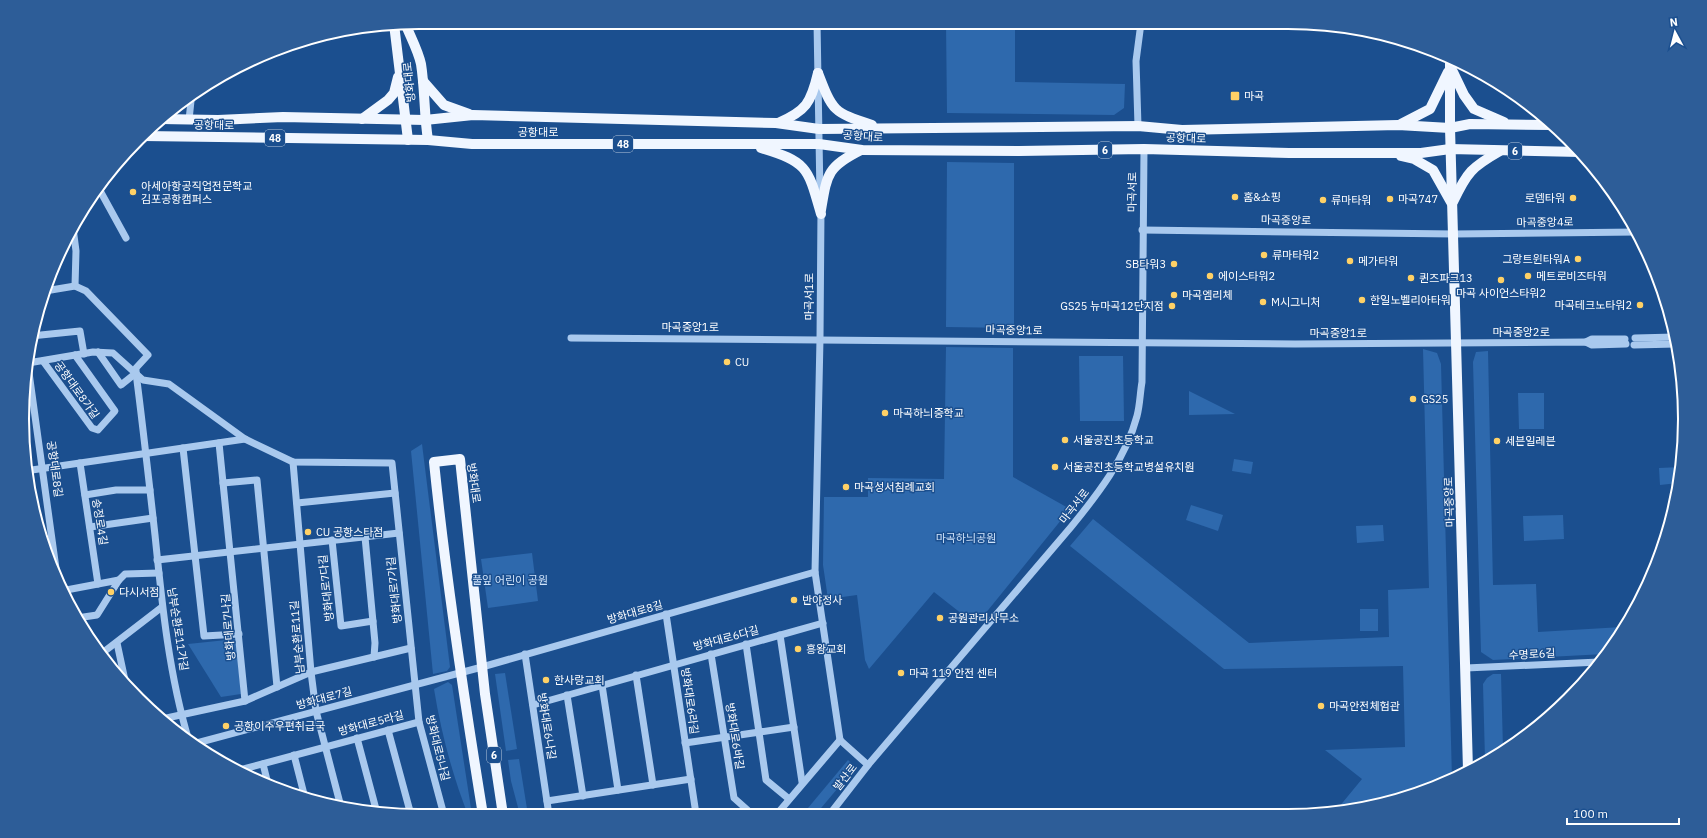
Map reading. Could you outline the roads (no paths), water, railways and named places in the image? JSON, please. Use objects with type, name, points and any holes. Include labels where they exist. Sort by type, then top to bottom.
[{"type":"main road","name":"방화대로","points":[[407,29],[420,62],[428,140]]},
{"type":"main road","name":"방화대로","points":[[395,30],[408,140]]},
{"type":"main road","points":[[1398,125],[1430,109],[1439,93],[1449,64]]},
{"type":"main road","name":"마곡중앙로","points":[[1450,65],[1450,149],[1454,234],[1468,765]]},
{"type":"main road","points":[[1451,65],[1464,96],[1474,109],[1508,124]]},
{"type":"main road","points":[[362,119],[388,100],[394,93],[400,71]]},
{"type":"main road","points":[[776,123],[794,116],[804,109],[813,92],[818,74]]},
{"type":"main road","points":[[818,74],[828,99],[836,110],[843,115],[880,128]]},
{"type":"main road","points":[[423,81],[444,105],[473,115]]},
{"type":"main road","name":"공항대로","points":[[170,119],[283,117],[425,120],[473,115],[776,123],[819,129],[1138,126],[1182,130],[1398,125],[1450,128],[1470,124],[1544,125]]},
{"type":"main road","name":"공항대로","points":[[151,136],[428,140],[472,144],[819,144],[862,150],[1019,151],[1144,149],[1289,153],[1392,153],[1450,149],[1572,152]]},
{"type":"main road","points":[[750,145],[782,154],[802,165],[812,181],[821,214]]},
{"type":"main road","name":"6","points":[[821,214],[826,179],[830,172],[846,158],[862,150]]},
{"type":"main road","points":[[1452,204],[1463,179],[1472,168],[1501,150]]},
{"type":"main road","points":[[1392,153],[1414,159],[1433,170],[1452,204]]},
{"type":"main road","name":"방화대로","points":[[482,809],[464,697],[441,527],[434,462],[460,459],[485,694],[502,809]]},
{"type":"street","name":"마곡서1로","points":[[815,572],[821,214],[817,29]]},
{"type":"street","points":[[1138,126],[1136,61],[1139,29]]},
{"type":"street","points":[[189,120],[191,103]]},
{"type":"street","name":"마곡서로","points":[[868,765],[1071,527],[1111,474],[1127,443],[1137,415],[1142,382],[1141,342],[1144,149]]},
{"type":"street","points":[[101,193],[126,238]]},
{"type":"street","name":"마곡중앙로","points":[[1142,230],[1454,234]]},
{"type":"street","name":"마곡중앙4로","points":[[1454,234],[1630,232]]},
{"type":"street","points":[[74,237],[76,251],[75,286]]},
{"type":"street","points":[[52,290],[75,286],[86,291],[148,355],[136,368],[136,373],[121,385],[98,352]]},
{"type":"street","points":[[38,335],[80,331],[84,354]]},
{"type":"street","name":"마곡중앙2로","points":[[1457,344],[1579,343],[1592,339],[1626,342],[1630,335],[1635,342]]},
{"type":"street","name":"마곡중앙1로","points":[[571,338],[1457,344]]},
{"type":"street","name":"마곡중앙2로","points":[[1635,342],[1670,338]]},
{"type":"street","name":"마곡중앙2로","points":[[1635,342],[1671,344]]},
{"type":"street","name":"공항대로8가길","points":[[33,361],[43,361],[98,352],[113,353],[143,380],[169,384],[245,439]]},
{"type":"street","name":"공항대로8가길","points":[[43,361],[92,428],[98,430],[115,411],[75,355]]},
{"type":"street","name":"남부순환로11가길","points":[[136,373],[162,607],[181,714],[186,731]]},
{"type":"street","name":"공항대로8길","points":[[31,381],[44,468],[55,557]]},
{"type":"street","points":[[32,470],[245,439]]},
{"type":"street","name":"방화대로7가길","points":[[245,439],[293,462],[392,464],[415,684]]},
{"type":"street","points":[[219,443],[231,552]]},
{"type":"street","points":[[183,448],[204,636],[239,634]]},
{"type":"street","name":"남부순환로11길","points":[[293,462],[311,672],[316,711],[341,801]]},
{"type":"street","name":"송정로4길","points":[[80,463],[98,584]]},
{"type":"street","points":[[224,483],[257,480],[277,687]]},
{"type":"street","points":[[85,495],[116,490],[150,490]]},
{"type":"street","points":[[297,503],[395,492]]},
{"type":"street","points":[[90,527],[153,518]]},
{"type":"street","name":"방화대로7다길","points":[[157,560],[399,533]]},
{"type":"street","points":[[365,536],[375,643],[374,657]]},
{"type":"street","name":"방화대로7다길","points":[[332,540],[341,626],[373,621]]},
{"type":"street","name":"방화대로7나길","points":[[231,552],[245,701]]},
{"type":"street","name":"방화대로8길","points":[[461,672],[815,572]]},
{"type":"street","name":"6","points":[[815,572],[840,740]]},
{"type":"street","points":[[83,617],[97,615],[119,580],[125,574],[159,573]]},
{"type":"street","points":[[68,590],[119,580]]},
{"type":"street","points":[[106,651],[162,607]]},
{"type":"street","name":"방화대로6라길","points":[[666,614],[695,809]]},
{"type":"street","name":"방화대로6다길","points":[[533,705],[823,623]]},
{"type":"street","points":[[780,635],[802,782]]},
{"type":"street","points":[[117,643],[123,673]]},
{"type":"street","points":[[746,644],[766,780],[789,799]]},
{"type":"street","points":[[169,717],[245,701],[311,672],[411,648]]},
{"type":"street","name":"방화대로6나길","points":[[525,654],[549,809]]},
{"type":"street","name":"방화대로6바길","points":[[711,654],[734,798],[746,809]]},
{"type":"street","name":"수명로6길","points":[[1466,668],[1592,662]]},
{"type":"street","name":"방화대로7길","points":[[201,742],[461,672]]},
{"type":"street","points":[[636,675],[653,785]]},
{"type":"street","name":"방화대로5나길","points":[[415,684],[419,722],[442,809]]},
{"type":"street","points":[[602,685],[618,790]]},
{"type":"street","points":[[567,695],[583,796]]},
{"type":"street","name":"방화대로5라길","points":[[246,768],[419,722]]},
{"type":"street","name":"방화대로6라길","points":[[685,743],[794,727]]},
{"type":"street","points":[[388,730],[409,809]]},
{"type":"street","points":[[357,738],[376,807]]},
{"type":"street","points":[[781,809],[802,782],[840,740]]},
{"type":"street","name":"발산로","points":[[834,809],[868,765],[840,740]]},
{"type":"street","points":[[294,755],[303,791]]},
{"type":"street","points":[[263,764],[266,777]]},
{"type":"street","points":[[547,801],[691,779]]},
{"type":"place","name":"마곡","points":[[1235,96]]},
{"type":"place","name":"아세아항공직업전문학교 김포공항캠퍼스","points":[[133,192]]},
{"type":"place","name":"홈&쇼핑","points":[[1235,197]]},
{"type":"place","name":"로뎀타워","points":[[1573,198]]},
{"type":"place","name":"마곡747","points":[[1390,199]]},
{"type":"place","name":"류마타워","points":[[1323,200]]},
{"type":"place","name":"류마타워2","points":[[1264,255]]},
{"type":"place","name":"그랑트윈타워A","points":[[1578,259]]},
{"type":"place","name":"메가타워","points":[[1350,261]]},
{"type":"place","name":"SB타워3","points":[[1174,264]]},
{"type":"place","name":"에이스타워2","points":[[1210,276]]},
{"type":"place","name":"메트로비즈타워","points":[[1528,276]]},
{"type":"place","name":"퀸즈파크13","points":[[1411,278]]},
{"type":"place","name":"마곡 사이언스타워2","points":[[1501,280]]},
{"type":"place","name":"마곡엠리체","points":[[1174,295]]},
{"type":"place","name":"한일노벨리아타워","points":[[1362,300]]},
{"type":"place","name":"M시그니처","points":[[1263,302]]},
{"type":"place","name":"마곡테크노타워2","points":[[1640,305]]},
{"type":"place","name":"GS25 뉴마곡12단지점","points":[[1172,306]]},
{"type":"place","name":"CU","points":[[727,362]]},
{"type":"place","name":"GS25","points":[[1413,399]]},
{"type":"place","name":"마곡하늬중학교","points":[[885,413]]},
{"type":"place","name":"서울공진초등학교","points":[[1065,440]]},
{"type":"place","name":"세븐일레븐","points":[[1497,441]]},
{"type":"place","name":"서울공진초등학교병설유치원","points":[[1055,467]]},
{"type":"place","name":"마곡성서침례교회","points":[[846,487]]},
{"type":"place","name":"CU 공항스타점","points":[[308,532]]},
{"type":"place","name":"다시서점","points":[[111,592]]},
{"type":"place","name":"반야정사","points":[[794,600]]},
{"type":"place","name":"공원관리사무소","points":[[940,618]]},
{"type":"place","name":"흥왕교회","points":[[798,649]]},
{"type":"place","name":"마곡 119 안전 센터","points":[[901,673]]},
{"type":"place","name":"한사랑교회","points":[[546,680]]},
{"type":"place","name":"마곡안전체험관","points":[[1321,706]]},
{"type":"place","name":"공항이주우편취급국","points":[[226,726]]},
{"type":"park label","name":"마곡하늬공원","points":[[966,538]]},
{"type":"park label","name":"풀잎 어린이 공원","points":[[510,580]]}]
